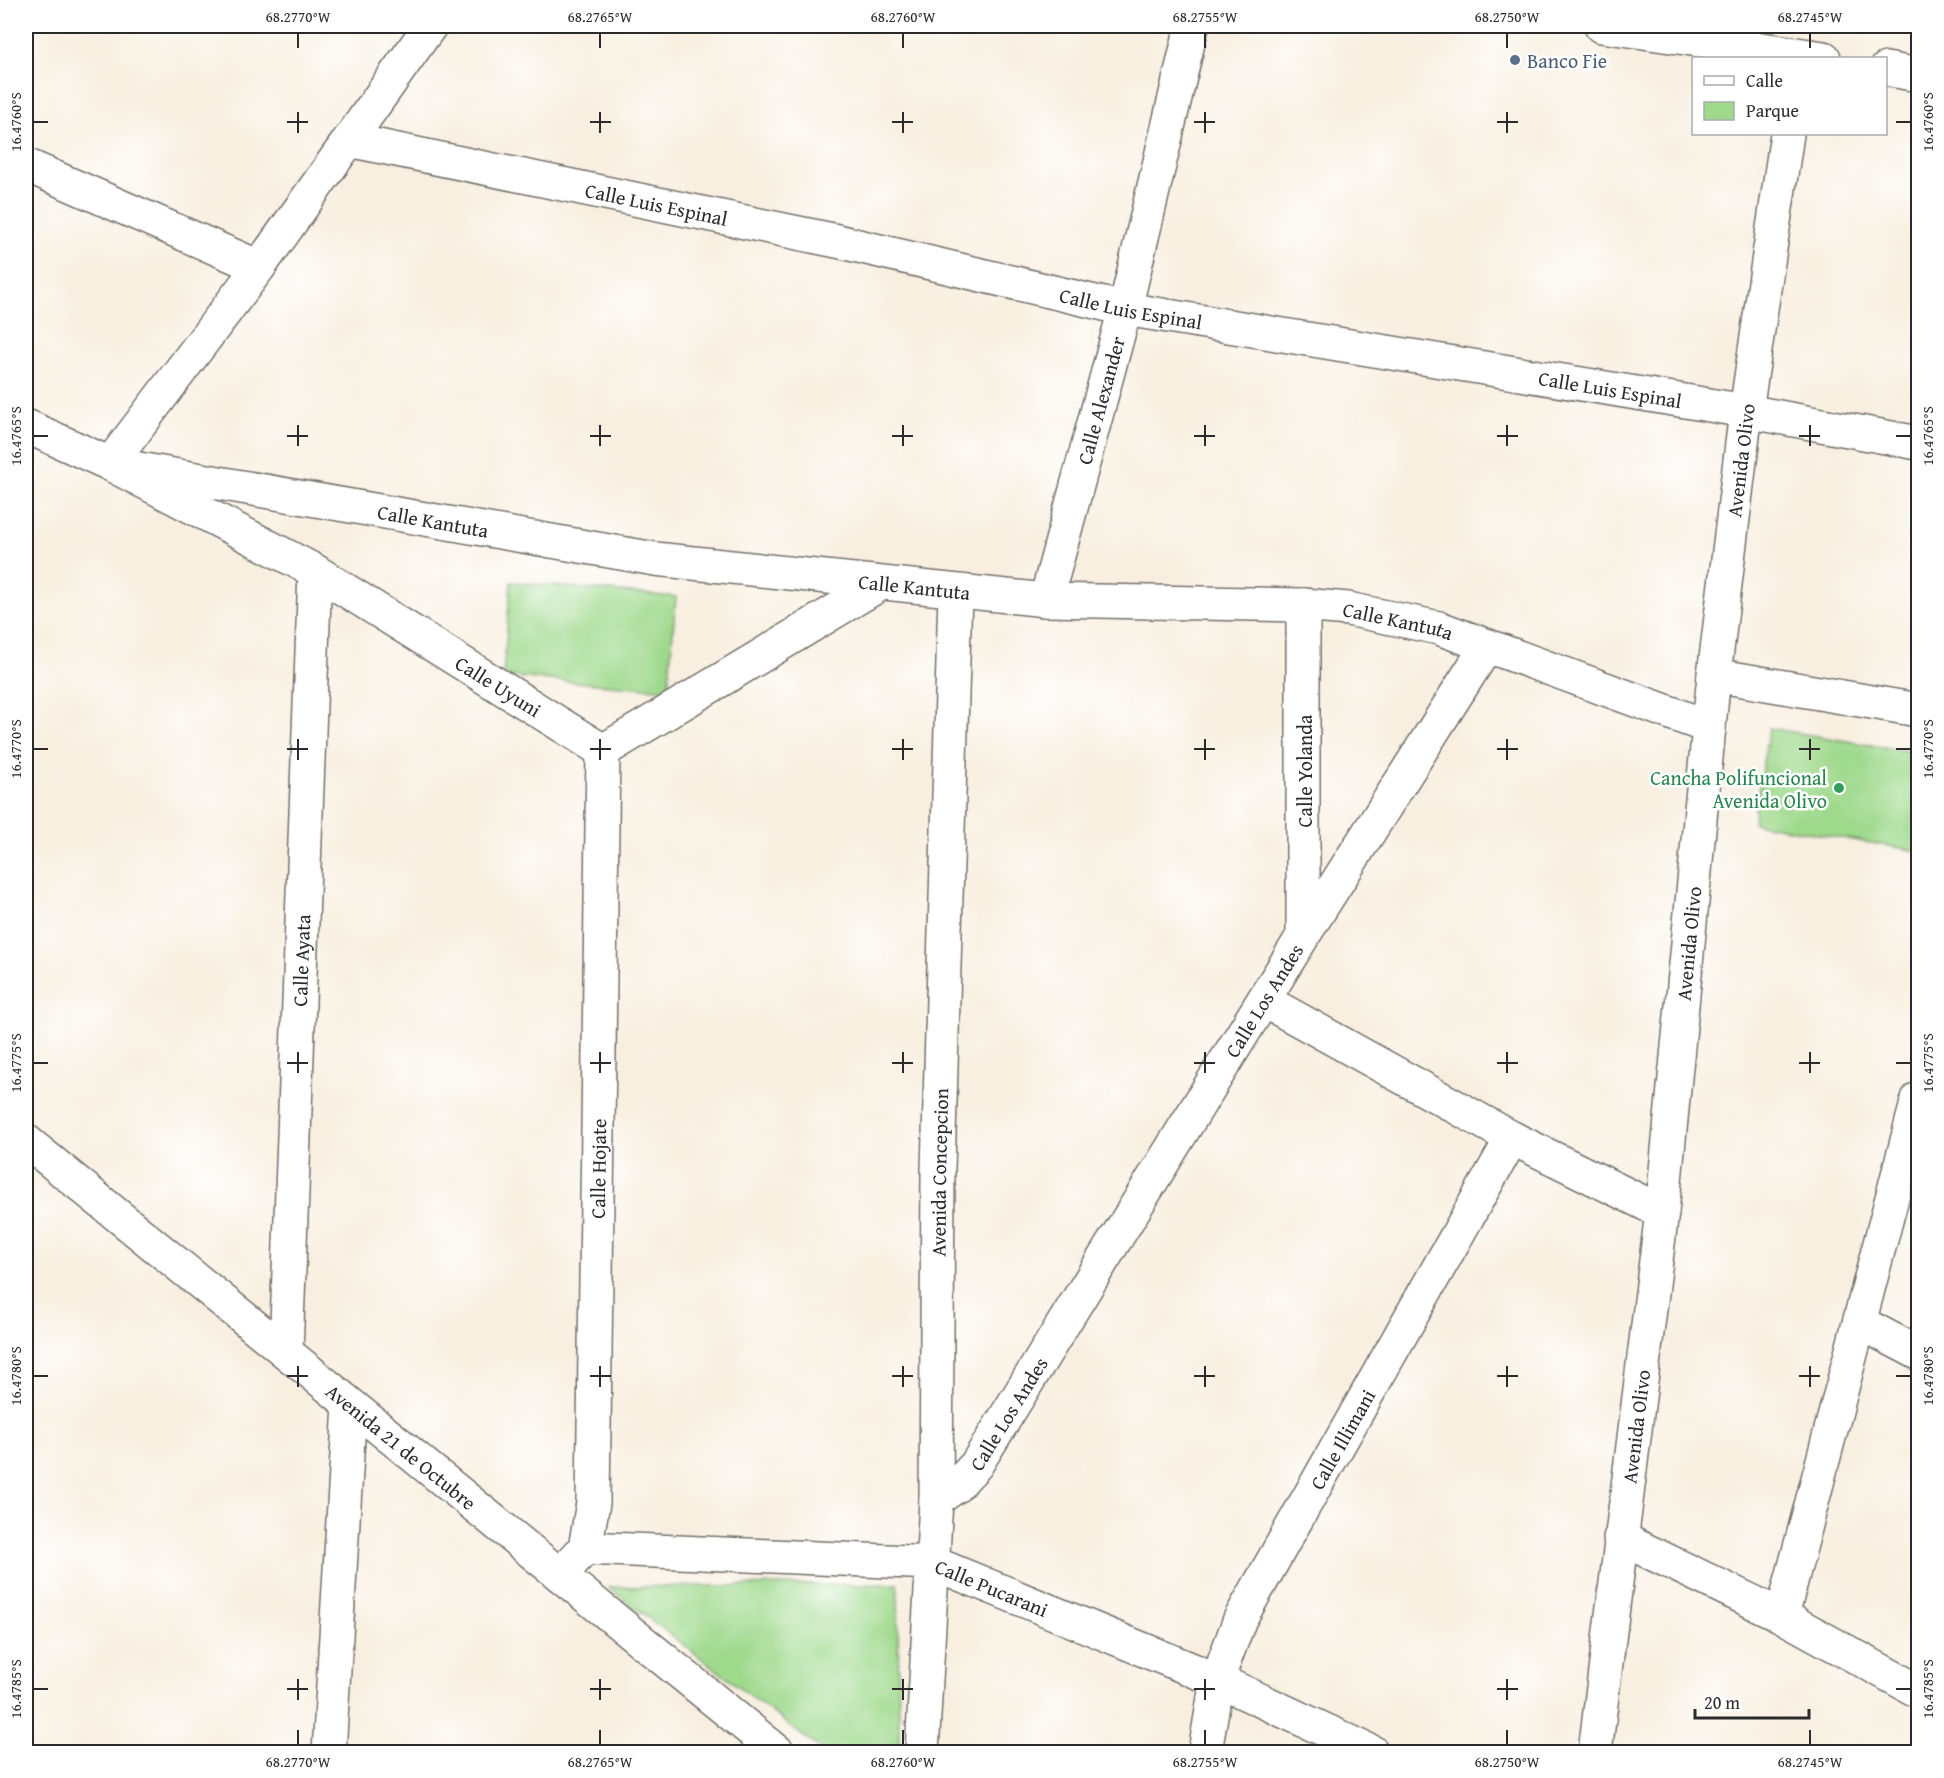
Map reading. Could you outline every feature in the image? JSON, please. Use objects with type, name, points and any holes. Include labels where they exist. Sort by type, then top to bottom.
[{"type":"street","points":[[26,426],[110,464],[259,267],[430,26]]},
{"type":"street","name":"Calle Alexander","points":[[1046,600],[1125,309],[1192,26]]},
{"type":"street","points":[[1601,26],[1807,57]]},
{"type":"street","points":[[1887,69],[1918,75]]},
{"type":"street","name":"Avenida Olivo","points":[[1595,1752],[1662,1212],[1714,675],[1746,411],[1787,135]]},
{"type":"street","name":"Calle Luis Espinal","points":[[349,140],[837,241],[1125,309],[1746,411],[1918,443]]},
{"type":"street","points":[[26,165],[259,267]]},
{"type":"street","name":"Calle Uyuni","points":[[110,464],[315,571],[603,751]]},
{"type":"street","name":"Calle Kantuta","points":[[110,464],[655,559],[1046,600],[1304,605],[1389,616],[1439,628],[1709,727]]},
{"type":"street","name":"Calle Ayata","points":[[286,1352],[315,571]]},
{"type":"street","points":[[603,751],[879,584]]},
{"type":"street","name":"Avenida Concepcion","points":[[922,1752],[936,1500],[938,1168],[955,592]]},
{"type":"street","name":"Calle Yolanda","points":[[1303,936],[1304,605]]},
{"type":"street","name":"Calle Los Andes","points":[[936,1500],[955,1487],[976,1465],[1303,936],[1487,646]]},
{"type":"street","points":[[1714,675],[1918,710]]},
{"type":"street","name":"Calle Hojate","points":[[585,1548],[593,1503],[603,751]]},
{"type":"street","points":[[1265,1000],[1512,1138],[1662,1212]]},
{"type":"street","points":[[1782,1616],[1918,1099]]},
{"type":"street","name":"Calle Illimani","points":[[1205,1752],[1217,1680],[1240,1619],[1512,1138]]},
{"type":"street","name":"Avenida 21 de Octubre","points":[[26,1141],[778,1752]]},
{"type":"street","points":[[1860,1323],[1918,1353]]},
{"type":"street","points":[[329,1752],[350,1406]]},
{"type":"street","points":[[1620,1538],[1782,1616],[1918,1691]]},
{"type":"street","points":[[560,1575],[585,1548]]},
{"type":"street","name":"Calle Pucarani","points":[[585,1548],[933,1563],[1217,1680],[1372,1752]]},
{"type":"green space","points":[[511,582],[676,597],[668,690],[503,676]]},
{"type":"green space","name":"Cancha Polifuncional Avenida Olivo","points":[[1769,728],[1918,753],[1918,851],[1753,823]]},
{"type":"green space","points":[[898,1584],[899,1752],[824,1752],[608,1587]]},
{"type":"place","name":"Banco Fie","points":[[1515,60]]},
{"type":"place","name":"Cancha Polifuncional Avenida Olivo","points":[[1839,788]]}]
